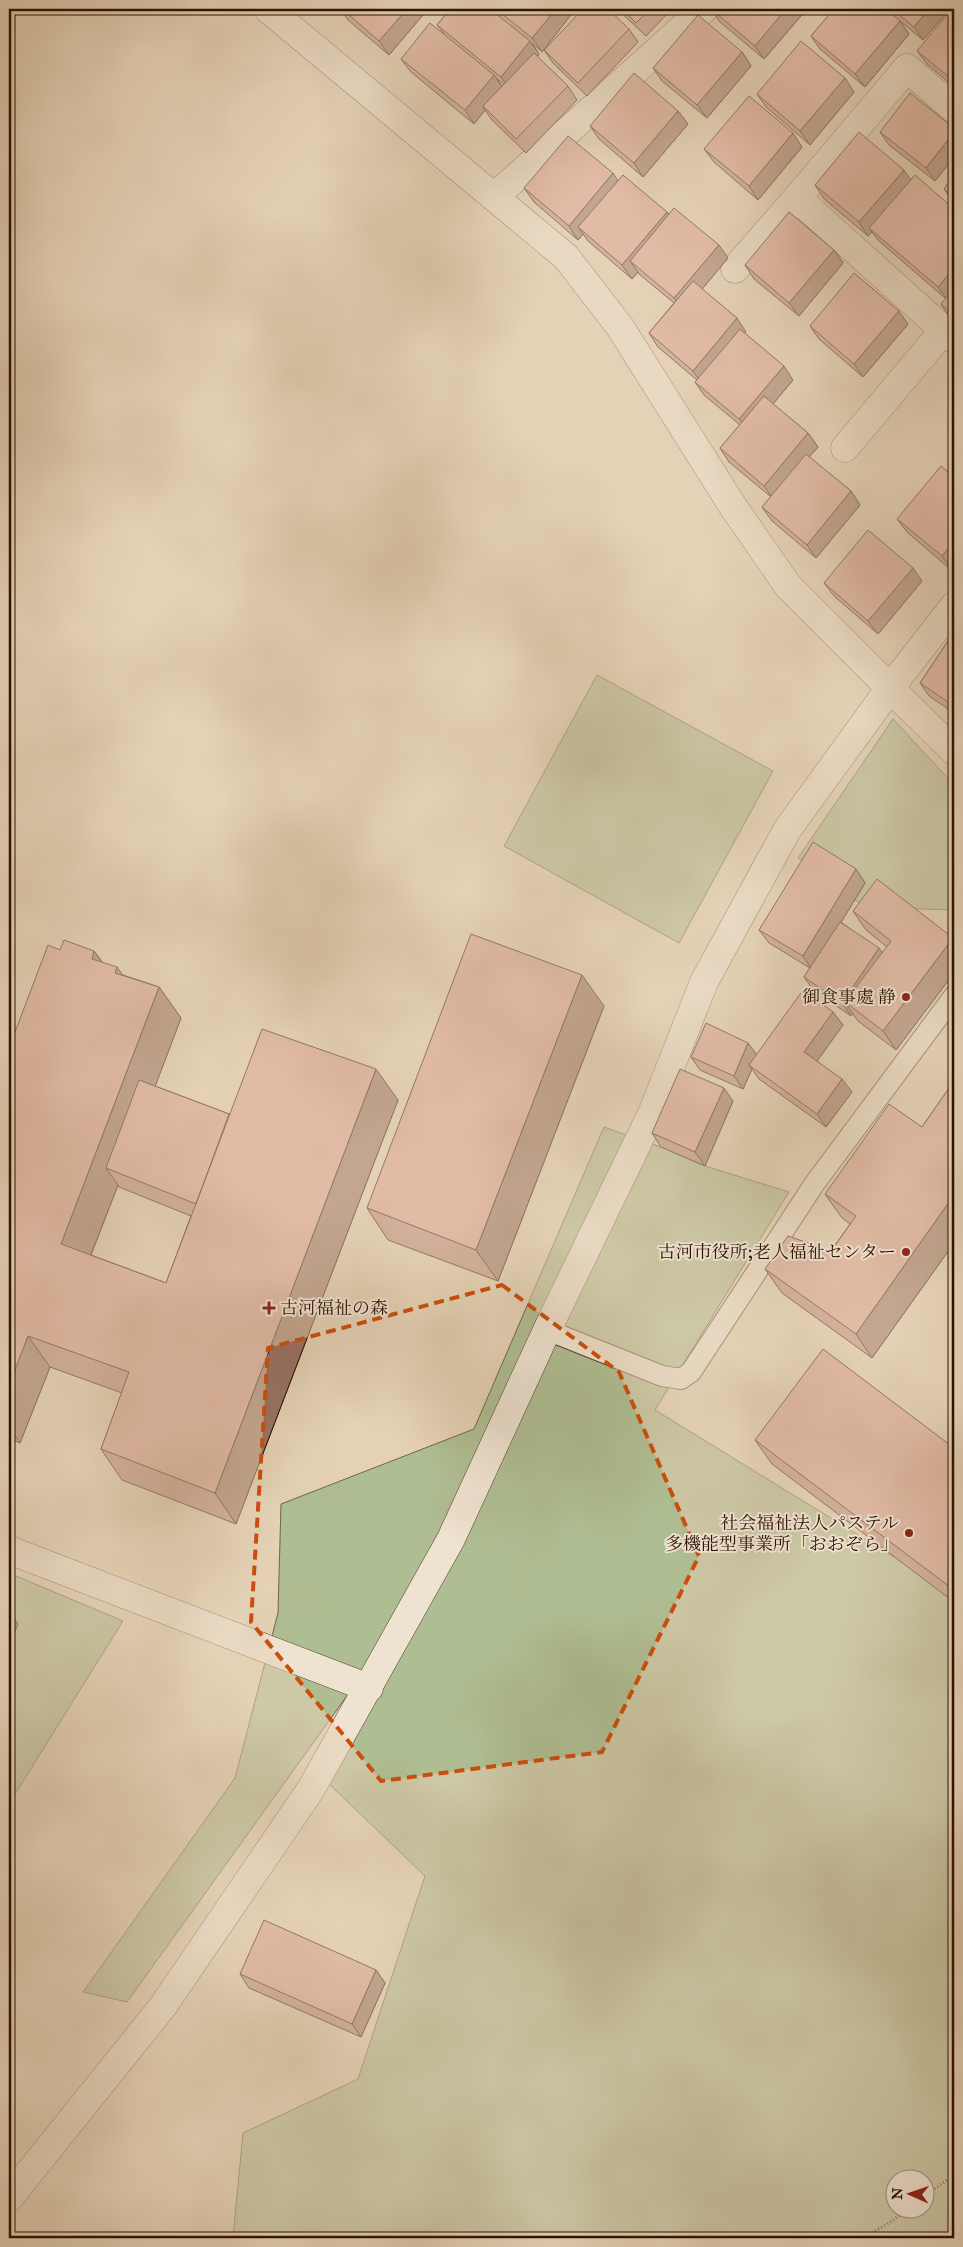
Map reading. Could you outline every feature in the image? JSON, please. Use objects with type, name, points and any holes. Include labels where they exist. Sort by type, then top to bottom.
[{"type":"street","points":[[268,9],[566,257],[620,327],[732,505],[788,586],[954,751]]},
{"type":"street","points":[[494,197],[704,9]]},
{"type":"street","points":[[735,269],[907,68],[954,109]]},
{"type":"street","points":[[797,198],[949,334],[845,448]]},
{"type":"street","points":[[9,2198],[163,2006],[311,1789],[451,1539],[546,1330],[653,1111],[704,982],[786,830],[890,688],[954,606]]},
{"type":"street","points":[[9,1550],[369,1688]]},
{"type":"lane","points":[[546,1330],[662,1376],[681,1379],[691,1372],[815,1183],[952,1005]]},
{"type":"path","points":[[936,2188],[954,2175]]},
{"type":"path","points":[[863,2238],[893,2220]]},
{"type":"highlighted area","points":[[502,1285],[619,1372],[699,1556],[602,1752],[381,1781],[251,1622],[268,1348]]},
{"type":"green space","points":[[597,675],[773,771],[679,943],[504,846]]},
{"type":"green space","points":[[893,719],[954,785],[954,910],[865,907],[798,858]]},
{"type":"green space","points":[[604,1127],[661,1147],[705,1166],[789,1192],[655,1410],[922,1574],[954,1565],[954,2238],[233,2238],[243,2133],[358,2079],[425,1876],[328,1783],[349,1693],[127,2002],[83,1992],[235,1778],[278,1613],[281,1504],[474,1429]]},
{"type":"green space","points":[[9,1573],[123,1621],[9,1804]]},
{"type":"building","points":[[342,9],[407,9],[379,41]]},
{"type":"building","points":[[450,9],[490,9],[530,41],[501,77],[437,25]]},
{"type":"building","points":[[496,9],[556,9],[532,38]]},
{"type":"building","points":[[583,9],[608,9],[629,29],[578,83],[544,50]]},
{"type":"building","points":[[622,9],[650,9],[636,23]]},
{"type":"building","points":[[711,9],[786,9],[755,46]]},
{"type":"building","points":[[834,9],[886,9],[900,21],[855,74],[811,36]]},
{"type":"building","points":[[892,9],[929,9],[914,27]]},
{"type":"building","points":[[950,11],[954,14],[954,81],[917,51]]},
{"type":"building","points":[[698,15],[742,52],[697,105],[653,68]]},
{"type":"building","points":[[430,23],[494,75],[465,110],[401,59]]},
{"type":"building","points":[[801,41],[845,78],[800,131],[757,94]]},
{"type":"building","points":[[534,53],[568,86],[516,139],[483,106]]},
{"type":"building","points":[[634,73],[678,111],[634,163],[590,126]]},
{"type":"building","points":[[910,93],[954,128],[954,132],[926,168],[880,132]]},
{"type":"building","points":[[749,96],[793,133],[749,186],[704,149]]},
{"type":"building","points":[[859,132],[904,170],[859,222],[815,185]]},
{"type":"building","points":[[568,136],[613,173],[569,226],[524,188]]},
{"type":"building","points":[[623,175],[667,212],[622,265],[578,227]]},
{"type":"building","points":[[915,175],[954,209],[954,268],[938,287],[869,228]]},
{"type":"building","points":[[954,175],[954,197],[944,189]]},
{"type":"building","points":[[674,208],[719,245],[674,298],[630,261]]},
{"type":"building","points":[[789,212],[834,250],[789,303],[745,265]]},
{"type":"building","points":[[854,273],[899,311],[854,364],[810,326]]},
{"type":"building","points":[[693,281],[737,318],[693,371],[649,333]]},
{"type":"building","points":[[954,288],[954,315],[941,304]]},
{"type":"building","points":[[740,329],[784,366],[739,419],[695,382]]},
{"type":"building","points":[[764,396],[808,433],[764,486],[720,448]]},
{"type":"building","points":[[806,454],[851,491],[807,545],[762,507]]},
{"type":"building","points":[[941,466],[954,477],[954,541],[942,556],[897,519]]},
{"type":"building","points":[[868,530],[913,568],[868,621],[824,583]]},
{"type":"building","points":[[954,632],[954,706],[920,683]]},
{"type":"building","points":[[813,842],[856,869],[803,956],[759,930]]},
{"type":"building","name":"御食事處 静","points":[[877,879],[953,938],[883,1031],[845,1002],[891,941],[853,911]]},
{"type":"building","points":[[840,922],[879,948],[842,1003],[804,977]]},
{"type":"building","points":[[471,934],[582,975],[476,1250],[367,1208]]},
{"type":"building","points":[[64,940],[94,951],[92,959],[117,967],[115,973],[159,987],[61,1244],[166,1283],[262,1029],[376,1069],[215,1493],[101,1449],[129,1372],[28,1336],[9,1385],[9,1048],[48,945],[60,950]]},
{"type":"building","points":[[803,990],[833,1012],[804,1052],[842,1079],[817,1114],[749,1065]]},
{"type":"building","points":[[706,1023],[748,1043],[734,1076],[691,1057]]},
{"type":"building","points":[[680,1069],[724,1088],[695,1152],[652,1133]]},
{"type":"building","points":[[139,1080],[229,1114],[196,1204],[106,1168]]},
{"type":"building","name":"古河市役所;老人福祉センター","points":[[954,1081],[954,1195],[856,1334],[765,1269],[788,1236],[831,1251],[856,1216],[825,1194],[889,1104],[922,1127]]},
{"type":"building","name":"社会福祉法人パステル 多機能型事業所「おおぞら」","points":[[823,1349],[954,1448],[954,1590],[755,1440]]},
{"type":"building","points":[[264,1920],[376,1970],[352,2024],[240,1974]]},
{"type":"place","name":"御食事處 静","points":[[906,997]]},
{"type":"place","name":"古河市役所;老人福祉センター","points":[[906,1252]]},
{"type":"place","name":"古河福祉の森","points":[[269,1308]]},
{"type":"place","name":"社会福祉法人パステル 多機能型事業所「おおぞら」","points":[[909,1533]]}]
